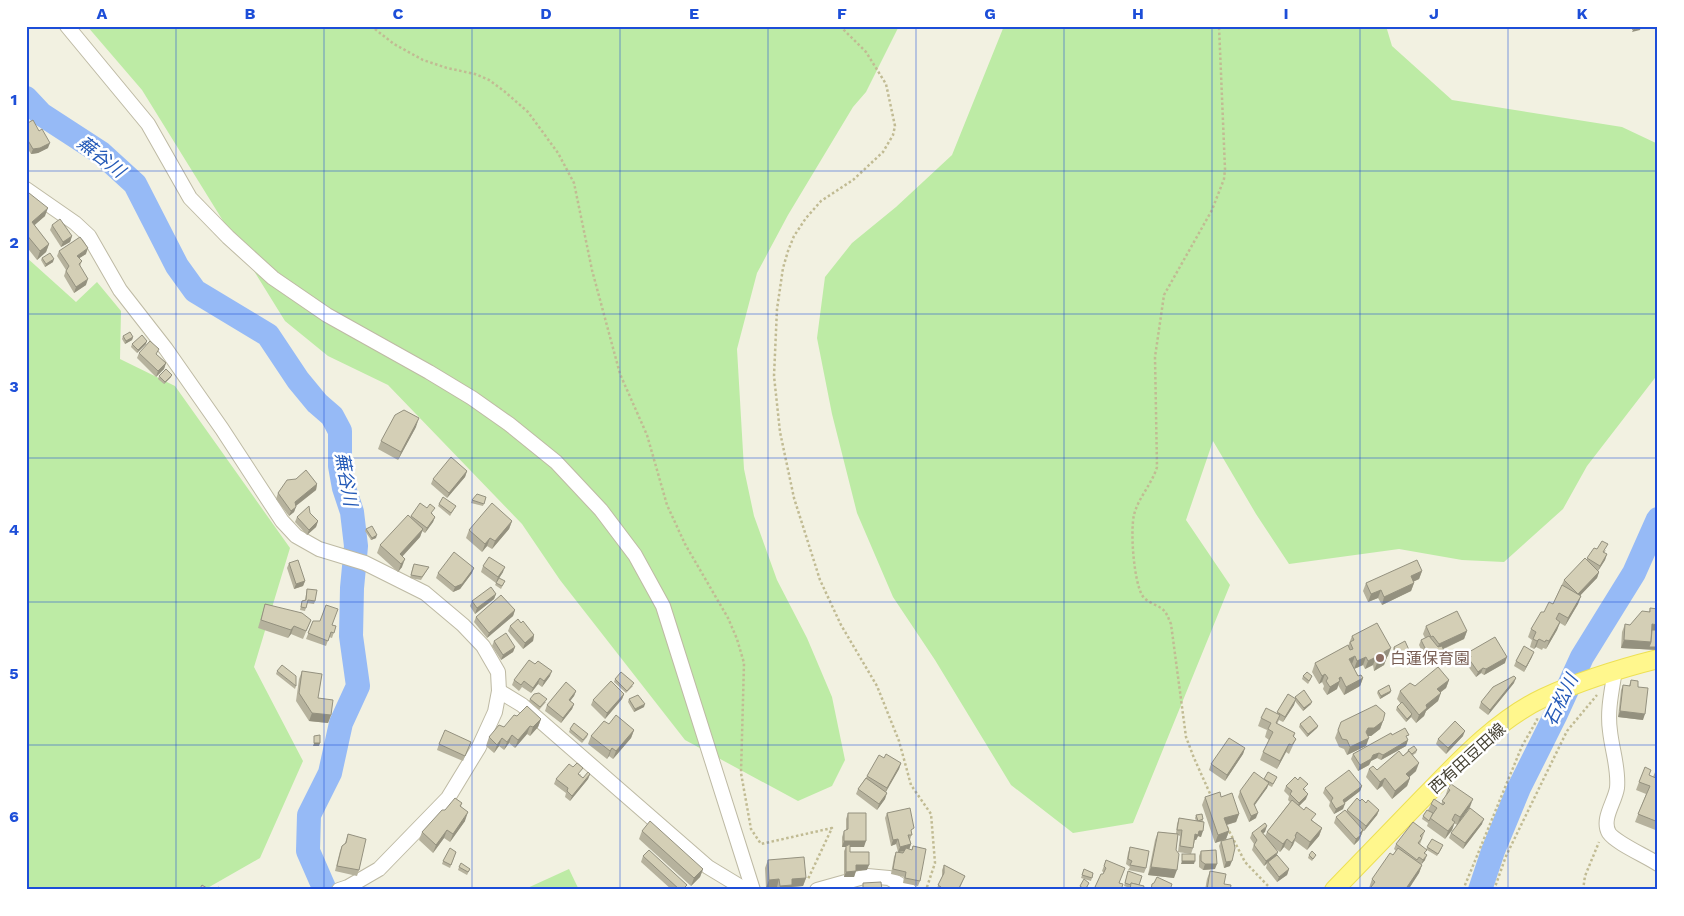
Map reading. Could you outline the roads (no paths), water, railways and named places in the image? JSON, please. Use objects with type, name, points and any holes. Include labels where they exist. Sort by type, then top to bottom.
[{"type":"main road","name":"西有田豆田線","points":[[1334,890],[1450,770],[1504,723],[1538,701],[1598,675],[1658,659]]},
{"type":"street","points":[[67,26],[148,124],[190,198],[228,237],[273,278],[327,316],[428,372],[509,424],[556,462],[601,510],[635,555],[663,606],[753,890]]},
{"type":"street","points":[[26,189],[75,223],[89,236],[120,290],[166,349],[217,421],[282,521],[296,536],[319,549],[365,563],[425,593],[463,625],[483,646],[498,672],[499,691],[495,712],[479,747],[448,798],[379,869],[348,887],[339,890]]},
{"type":"street","points":[[1615,670],[1609,712],[1610,732],[1618,774],[1617,791],[1606,823],[1609,832],[1615,839],[1658,864]]},
{"type":"street","points":[[499,691],[522,705],[708,867],[746,890]]},
{"type":"street","points":[[813,885],[867,876],[889,878],[909,890]]},
{"type":"waterway","name":"蕪谷川","points":[[26,98],[41,114],[101,153],[135,184],[177,266],[195,291],[268,335],[298,380],[317,403],[332,416],[340,431],[340,466],[344,488],[352,512],[356,546],[352,588],[351,636],[358,686],[341,723],[330,773],[309,815],[308,851],[325,890]]},
{"type":"waterway","name":"石松川","points":[[1480,890],[1493,851],[1519,788],[1582,657],[1634,573],[1658,519]]},
{"type":"place","name":"白蓮保育園","points":[[1380,658]]}]
